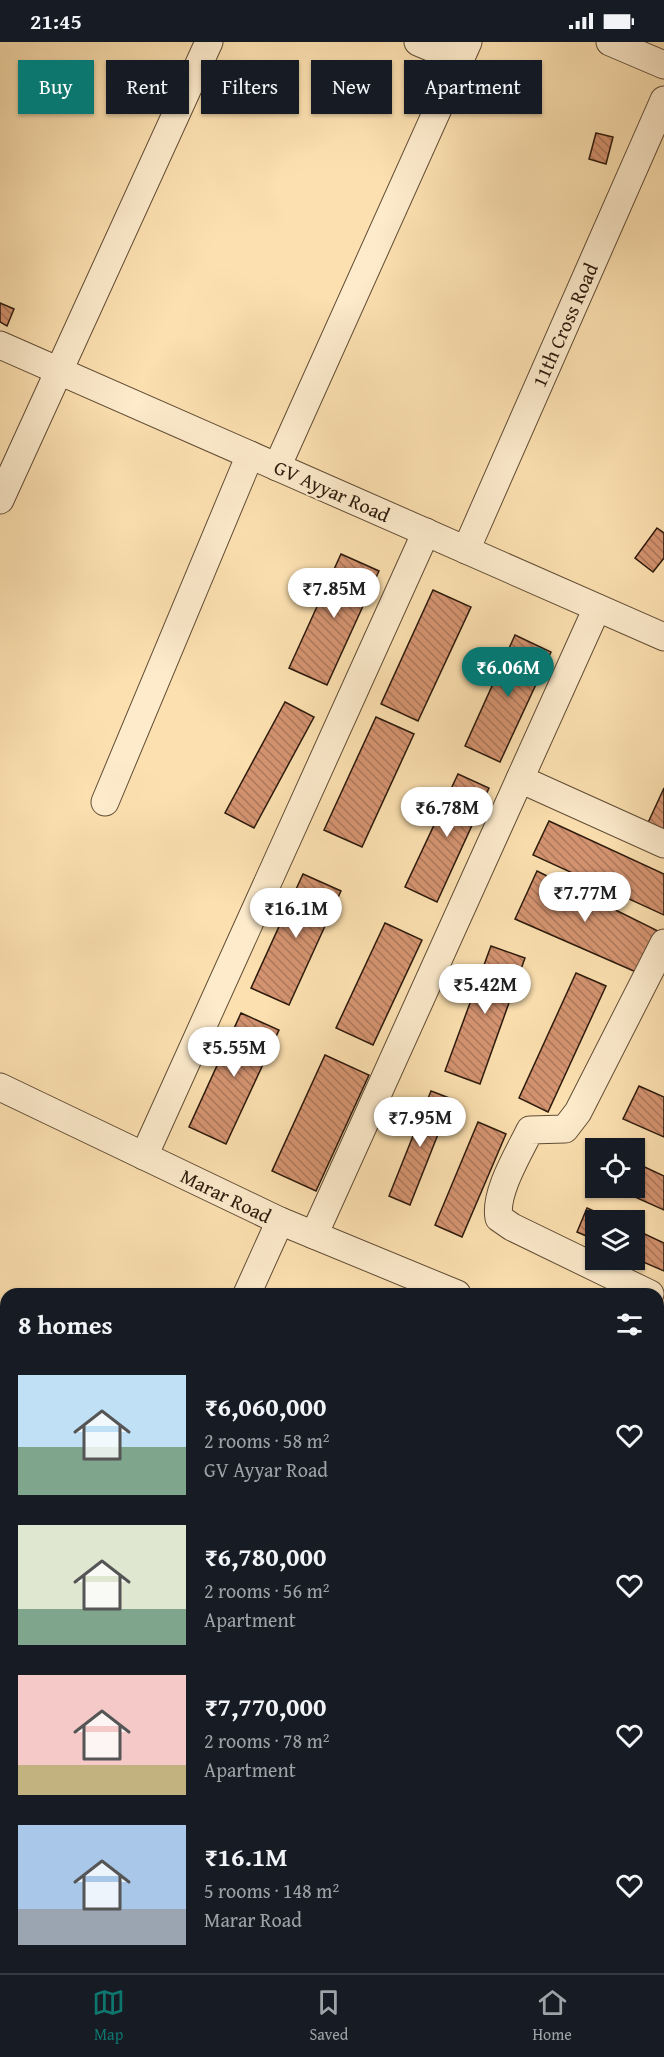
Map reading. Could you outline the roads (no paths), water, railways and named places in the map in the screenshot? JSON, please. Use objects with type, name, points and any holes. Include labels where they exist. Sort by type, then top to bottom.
[{"type":"street","points":[[0,500],[210,42]]},
{"type":"street","points":[[277,467],[465,51],[417,42]]},
{"type":"street","points":[[610,42],[664,65]]},
{"type":"street","name":"11th Cross Road","points":[[466,550],[664,100]]},
{"type":"street","name":"GV Ayyar Road","points":[[0,345],[664,637]]},
{"type":"street","points":[[105,802],[250,455]]},
{"type":"street","points":[[144,1156],[426,532]]},
{"type":"street","points":[[314,1235],[597,608]]},
{"type":"street","points":[[520,778],[664,844]]},
{"type":"street","points":[[638,1288],[512,1227],[499,1218],[497,1210],[505,1181],[530,1130],[565,1130],[578,1112],[664,943]]},
{"type":"street","name":"Marar Road","points":[[0,1087],[280,1221],[434,1288]]},
{"type":"street","points":[[250,1288],[280,1221]]}]
